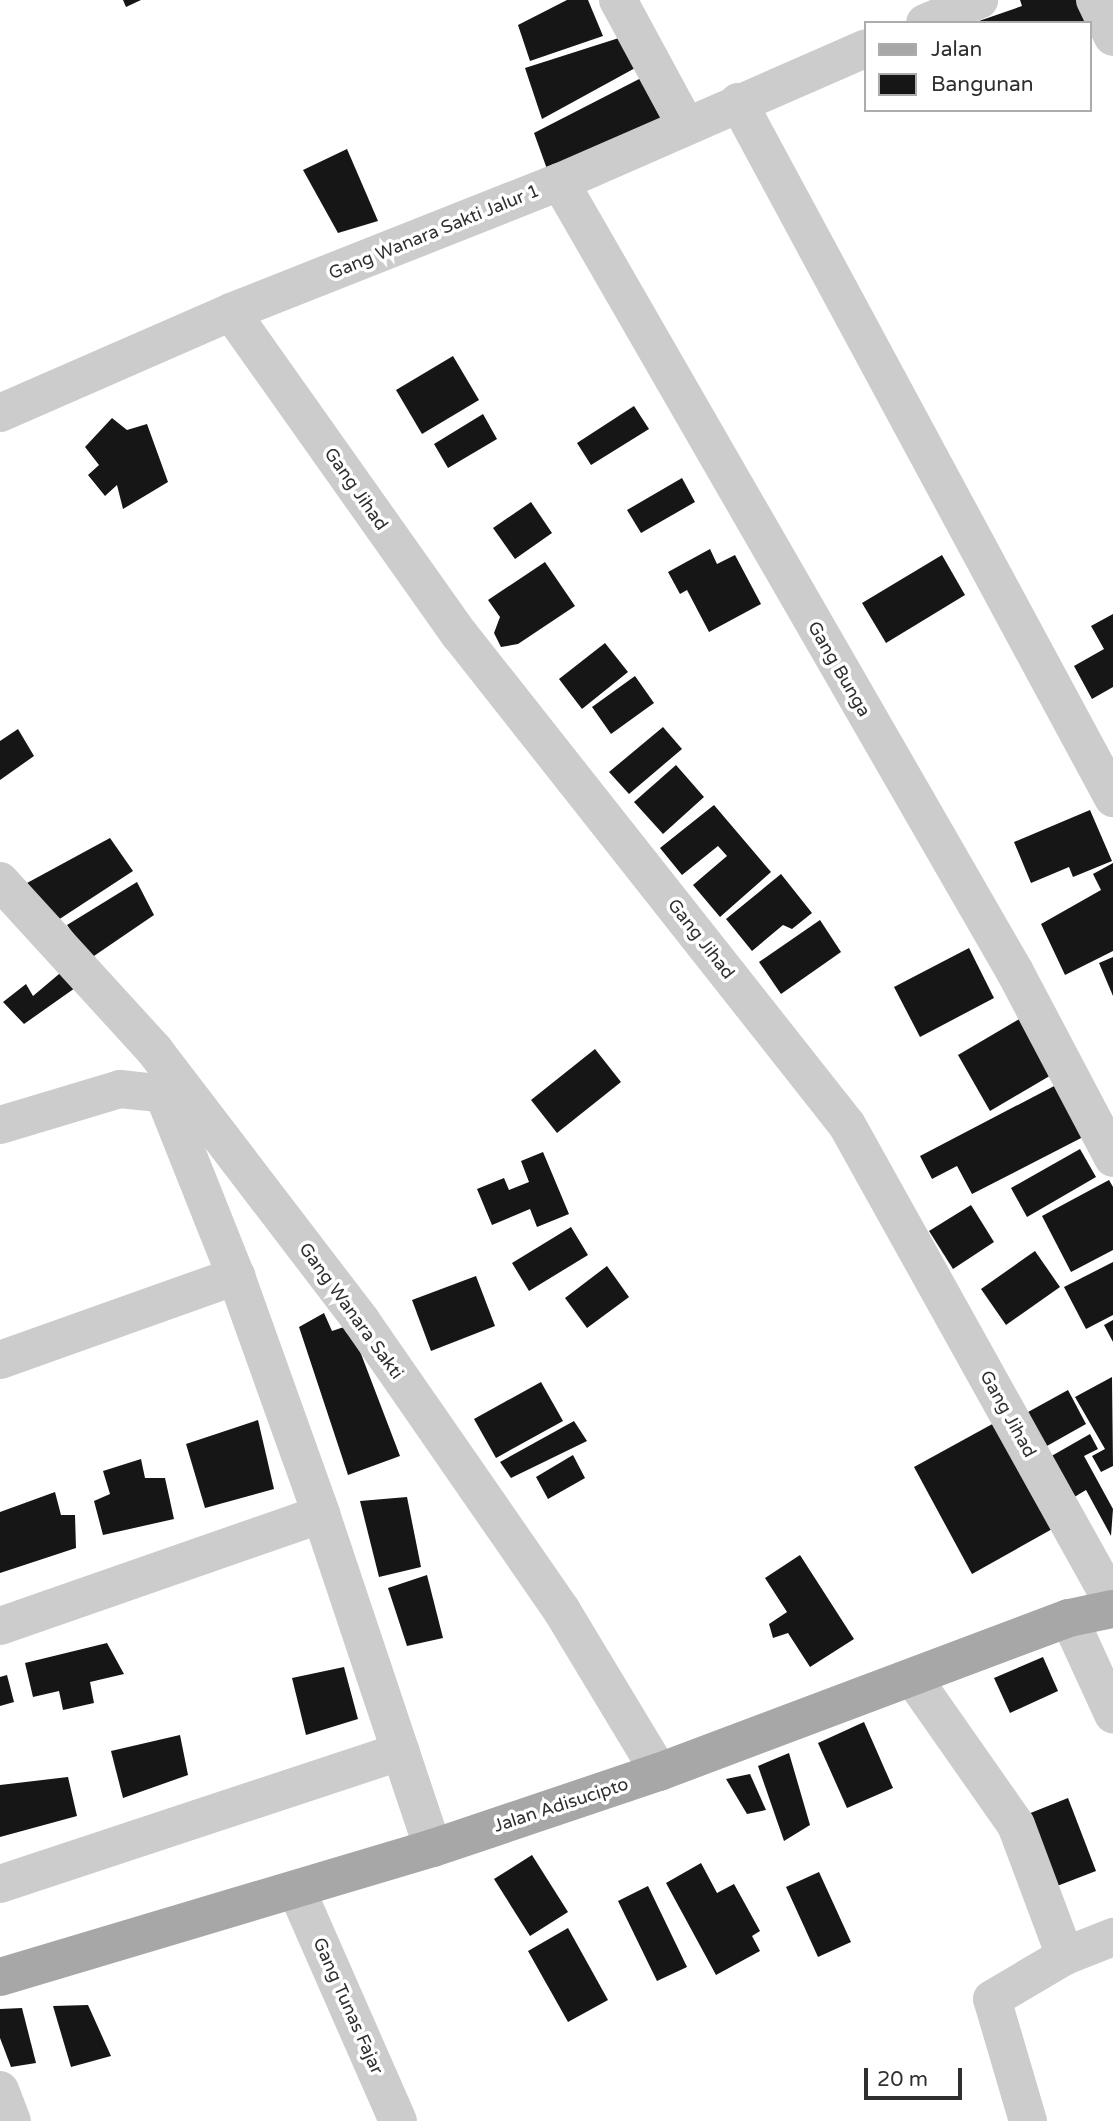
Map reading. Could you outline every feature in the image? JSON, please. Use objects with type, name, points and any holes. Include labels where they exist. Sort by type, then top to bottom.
[{"type":"main road","name":"Jalan Adisucipto","points":[[0,1977],[297,1891],[433,1848],[659,1772],[1069,1618],[1113,1609]]},
{"type":"street","points":[[618,0],[685,124]]},
{"type":"street","points":[[930,21],[979,0]]},
{"type":"street","points":[[1095,0],[1113,37]]},
{"type":"street","name":"Gang Wanara Sakti Jalur 1","points":[[0,413],[231,313],[560,182],[685,124],[864,49]]},
{"type":"street","points":[[738,102],[1113,798]]},
{"type":"street","name":"Gang Bunga","points":[[560,182],[1015,972],[1113,1158]]},
{"type":"street","name":"Gang Jihad","points":[[231,313],[460,635],[847,1125],[1113,1603]]},
{"type":"street","name":"Gang Wanara Sakti","points":[[0,881],[163,1060],[362,1322],[562,1611],[659,1772]]},
{"type":"street","points":[[0,1125],[120,1089],[159,1093],[171,1110],[236,1276],[321,1514],[433,1848]]},
{"type":"street","points":[[0,1360],[236,1276]]},
{"type":"street","points":[[0,1626],[321,1514]]},
{"type":"street","points":[[1069,1618],[1113,1714]]},
{"type":"street","points":[[912,1678],[1016,1825],[1065,1956]]},
{"type":"street","points":[[0,1884],[401,1751]]},
{"type":"street","name":"Gang Tunas Fajar","points":[[297,1891],[398,2121]]},
{"type":"street","points":[[1028,2121],[992,1999],[1065,1956],[1113,1937]]},
{"type":"street","points":[[0,2090],[12,2121]]},
{"type":"building","points":[[123,0],[141,0],[126,7]]},
{"type":"building","points":[[567,0],[588,0],[603,36],[530,61],[518,25]]},
{"type":"building","points":[[1020,0],[1080,0],[1088,21],[979,21],[1022,6]]},
{"type":"building","points":[[622,37],[637,67],[542,119],[525,68]]},
{"type":"building","points":[[645,76],[663,117],[547,169],[534,133]]},
{"type":"building","points":[[347,149],[378,221],[338,233],[303,170]]},
{"type":"building","points":[[453,356],[479,400],[422,434],[396,390]]},
{"type":"building","points":[[634,406],[649,429],[591,465],[577,443]]},
{"type":"building","points":[[483,414],[497,439],[448,468],[434,444]]},
{"type":"building","points":[[112,418],[127,430],[147,424],[168,482],[123,509],[117,485],[105,496],[88,475],[99,465],[85,447]]},
{"type":"building","points":[[682,478],[695,502],[641,533],[627,510]]},
{"type":"building","points":[[531,502],[552,533],[515,559],[493,528]]},
{"type":"building","points":[[710,549],[717,564],[735,555],[761,604],[709,632],[687,590],[680,594],[668,572]]},
{"type":"building","points":[[942,555],[965,595],[886,643],[862,603]]},
{"type":"building","points":[[545,562],[575,606],[518,644],[501,647],[494,633],[500,617],[488,600]]},
{"type":"building","points":[[1113,614],[1113,687],[1092,699],[1074,666],[1104,649],[1091,626]]},
{"type":"building","points":[[605,643],[628,672],[582,709],[559,679]]},
{"type":"building","points":[[635,676],[654,703],[611,734],[592,707]]},
{"type":"building","points":[[663,727],[682,749],[629,794],[609,772]]},
{"type":"building","points":[[18,729],[34,756],[0,780],[0,741]]},
{"type":"building","points":[[676,765],[704,797],[663,834],[634,802]]},
{"type":"building","points":[[714,805],[771,872],[720,917],[693,885],[727,856],[718,846],[682,875],[660,848]]},
{"type":"building","points":[[1090,810],[1112,861],[1073,877],[1069,867],[1031,883],[1014,842]]},
{"type":"building","points":[[110,838],[133,871],[55,922],[27,883]]},
{"type":"building","points":[[1113,863],[1113,951],[1065,975],[1041,924],[1101,890],[1093,874]]},
{"type":"building","points":[[781,874],[812,913],[792,929],[783,925],[752,951],[726,919]]},
{"type":"building","points":[[137,882],[154,915],[91,958],[67,925]]},
{"type":"building","points":[[820,920],[841,952],[781,994],[759,962]]},
{"type":"building","points":[[969,948],[994,998],[920,1037],[894,987]]},
{"type":"building","points":[[1113,957],[1113,996],[1099,963]]},
{"type":"building","points":[[65,969],[75,988],[24,1024],[3,1002],[26,984],[33,996]]},
{"type":"building","points":[[1021,1018],[1053,1074],[990,1111],[958,1055]]},
{"type":"building","points":[[595,1049],[621,1082],[557,1133],[531,1100]]},
{"type":"building","points":[[1058,1084],[1085,1136],[972,1194],[957,1166],[932,1179],[920,1156]]},
{"type":"building","points":[[1080,1149],[1096,1177],[1027,1217],[1011,1188]]},
{"type":"building","points":[[543,1152],[569,1214],[537,1227],[530,1209],[492,1225],[477,1189],[504,1178],[509,1190],[529,1182],[521,1161]]},
{"type":"building","points":[[1109,1180],[1113,1187],[1113,1250],[1071,1272],[1042,1216]]},
{"type":"building","points":[[971,1205],[994,1242],[953,1269],[929,1231]]},
{"type":"building","points":[[571,1227],[588,1255],[529,1291],[512,1263]]},
{"type":"building","points":[[1035,1251],[1060,1287],[1006,1325],[981,1289]]},
{"type":"building","points":[[1113,1262],[1113,1315],[1086,1329],[1064,1287]]},
{"type":"building","points":[[607,1266],[629,1297],[587,1328],[565,1298]]},
{"type":"building","points":[[476,1276],[495,1326],[431,1351],[412,1300]]},
{"type":"building","points":[[324,1313],[332,1331],[350,1325],[400,1456],[348,1475],[299,1327]]},
{"type":"building","points":[[1113,1320],[1113,1342],[1104,1325]]},
{"type":"building","points":[[1112,1377],[1113,1466],[1101,1472],[1092,1456],[1105,1449],[1075,1397]]},
{"type":"building","points":[[541,1382],[563,1421],[496,1458],[474,1419]]},
{"type":"building","points":[[1068,1390],[1086,1424],[1038,1451],[1019,1417]]},
{"type":"building","points":[[258,1420],[274,1489],[205,1508],[186,1444]]},
{"type":"building","points":[[574,1421],[587,1441],[511,1478],[500,1462]]},
{"type":"building","points":[[996,1422],[1054,1528],[972,1574],[914,1467]]},
{"type":"building","points":[[1090,1434],[1098,1449],[1084,1456],[1113,1509],[1111,1536],[1086,1490],[1071,1499],[1048,1458]]},
{"type":"building","points":[[573,1455],[585,1478],[548,1499],[536,1477]]},
{"type":"building","points":[[141,1459],[145,1478],[165,1478],[174,1519],[103,1535],[94,1501],[110,1494],[103,1471]]},
{"type":"building","points":[[55,1492],[61,1515],[75,1515],[76,1548],[0,1573],[0,1512]]},
{"type":"building","points":[[407,1497],[421,1567],[379,1577],[360,1501]]},
{"type":"building","points":[[800,1555],[854,1639],[810,1667],[788,1633],[773,1638],[769,1624],[787,1612],[765,1578]]},
{"type":"building","points":[[427,1575],[443,1638],[407,1646],[388,1588]]},
{"type":"building","points":[[107,1643],[124,1674],[90,1682],[94,1703],[63,1710],[59,1691],[33,1697],[25,1663]]},
{"type":"building","points":[[1043,1657],[1058,1691],[1010,1713],[994,1678]]},
{"type":"building","points":[[344,1667],[358,1719],[306,1735],[292,1678]]},
{"type":"building","points":[[7,1675],[14,1702],[0,1706],[0,1677]]},
{"type":"building","points":[[864,1722],[893,1788],[847,1808],[818,1743]]},
{"type":"building","points":[[180,1735],[188,1775],[123,1798],[111,1751]]},
{"type":"building","points":[[789,1753],[810,1825],[784,1841],[758,1766]]},
{"type":"building","points":[[750,1774],[766,1810],[747,1814],[726,1779]]},
{"type":"building","points":[[68,1777],[77,1816],[0,1837],[0,1785]]},
{"type":"building","points":[[1068,1798],[1096,1871],[1057,1886],[1028,1814]]},
{"type":"building","points":[[532,1855],[568,1912],[530,1936],[494,1879]]},
{"type":"building","points":[[701,1863],[717,1893],[734,1884],[760,1931],[752,1936],[760,1951],[716,1975],[666,1883]]},
{"type":"building","points":[[819,1872],[851,1942],[818,1957],[786,1887]]},
{"type":"building","points":[[648,1886],[687,1967],[657,1981],[618,1901]]},
{"type":"building","points":[[568,1928],[608,2000],[568,2022],[528,1951]]},
{"type":"building","points":[[88,2005],[111,2056],[71,2067],[53,2006]]},
{"type":"building","points":[[22,2008],[36,2063],[11,2067],[0,2038],[0,2009]]}]
